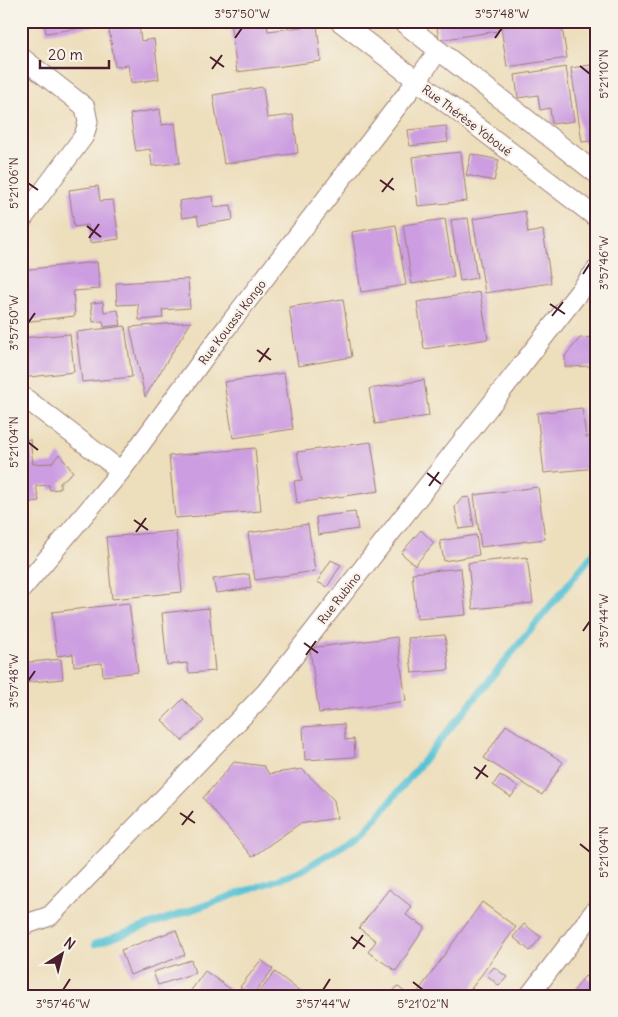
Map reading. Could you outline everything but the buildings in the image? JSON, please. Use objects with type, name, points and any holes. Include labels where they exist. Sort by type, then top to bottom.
[{"type":"street","name":"Rue Thérèse Yoboué","points":[[339,21],[416,82],[597,218]]},
{"type":"street","points":[[401,21],[597,174]]},
{"type":"street","name":"Rue Kouassi Kongo","points":[[21,590],[121,471],[217,340],[438,51]]},
{"type":"street","points":[[21,57],[85,107],[88,122],[84,136],[21,221]]},
{"type":"street","name":"Rue Rubino","points":[[21,926],[50,916],[266,692],[597,269]]},
{"type":"street","points":[[21,395],[121,471]]},
{"type":"street","points":[[529,996],[597,908]]},
{"type":"waterway","points":[[95,944],[299,872],[365,832],[597,549]]}]
